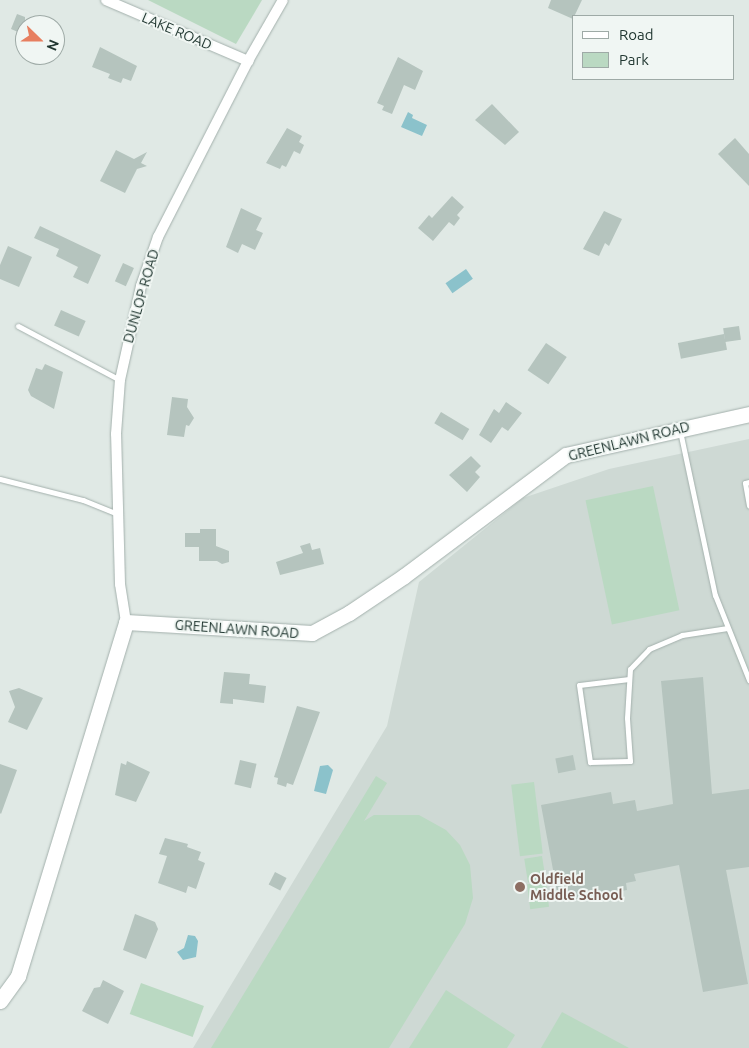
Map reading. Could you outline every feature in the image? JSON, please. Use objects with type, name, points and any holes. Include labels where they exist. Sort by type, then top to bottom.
[{"type":"main road","name":"GREENLAWN ROAD","points":[[126,622],[312,633],[349,613],[404,576],[566,455],[749,414]]},
{"type":"main road","points":[[0,1001],[18,976],[126,622]]},
{"type":"street","name":"LAKE ROAD","points":[[106,0],[248,61]]},
{"type":"street","name":"DUNLOP ROAD","points":[[126,622],[120,584],[120,515],[116,434],[120,380],[141,286],[158,237],[248,61],[283,0]]},
{"type":"lane","points":[[18,326],[120,380]]},
{"type":"lane","points":[[680,429],[715,595],[749,680]]},
{"type":"lane","points":[[0,479],[83,500],[120,515]]},
{"type":"lane","points":[[749,482],[745,483],[749,506]]},
{"type":"lane","points":[[629,680],[579,685],[590,762],[630,761],[627,718],[630,669],[649,649],[682,635],[727,628]]},
{"type":"shaded area","name":"Oldfield Middle School","points":[[749,439],[749,1048],[193,1048],[387,726],[419,582],[523,498],[609,469]]},
{"type":"green space","points":[[148,0],[262,0],[236,44]]},
{"type":"green space","points":[[653,486],[679,610],[612,625],[586,500]]},
{"type":"green space","points":[[376,776],[387,783],[364,821],[374,815],[419,815],[446,830],[460,845],[470,865],[473,898],[465,924],[389,1048],[211,1048]]},
{"type":"green space","points":[[534,782],[543,853],[520,856],[511,785]]},
{"type":"green space","points":[[542,856],[546,880],[528,883],[524,859]]},
{"type":"green space","points":[[546,882],[549,907],[530,909],[527,884]]},
{"type":"green space","points":[[141,983],[204,1006],[193,1037],[130,1014]]},
{"type":"green space","points":[[446,990],[515,1035],[507,1048],[409,1048]]},
{"type":"green space","points":[[562,1012],[629,1048],[541,1048]]},
{"type":"water","points":[[408,112],[413,115],[412,118],[427,125],[422,136],[401,127]]},
{"type":"water","points":[[466,269],[473,279],[452,293],[446,283]]},
{"type":"water","points":[[328,765],[333,770],[326,794],[314,791],[320,766]]},
{"type":"water","points":[[188,935],[195,936],[198,941],[196,957],[183,960],[177,952],[184,948]]},
{"type":"building","points":[[551,0],[582,0],[575,15],[572,15],[572,19],[548,8]]},
{"type":"building","points":[[15,19],[15,31],[11,29]]},
{"type":"building","points":[[100,47],[137,66],[131,81],[123,78],[121,83],[108,78],[110,74],[92,67]]},
{"type":"building","points":[[398,57],[423,71],[415,90],[404,85],[392,114],[382,110],[384,106],[377,103]]},
{"type":"building","points":[[492,104],[519,132],[505,145],[475,120]]},
{"type":"building","points":[[287,128],[302,136],[299,142],[304,145],[300,154],[294,151],[286,167],[282,165],[280,169],[266,163]]},
{"type":"building","points":[[735,138],[749,154],[749,186],[718,154]]},
{"type":"building","points":[[116,150],[134,159],[147,152],[141,163],[147,166],[137,169],[125,193],[100,181]]},
{"type":"building","points":[[452,196],[464,207],[457,215],[460,218],[454,226],[449,222],[433,241],[418,228],[429,215],[432,218]]},
{"type":"building","points":[[241,208],[262,218],[256,230],[263,233],[255,250],[242,244],[238,253],[226,247]]},
{"type":"building","points":[[604,211],[622,219],[609,246],[605,243],[599,256],[583,249]]},
{"type":"building","points":[[40,226],[101,255],[88,284],[73,277],[78,267],[56,256],[59,249],[34,238]]},
{"type":"building","points":[[8,246],[32,257],[19,287],[0,279],[0,265]]},
{"type":"building","points":[[123,263],[134,268],[126,286],[115,281]]},
{"type":"building","points":[[61,310],[86,321],[79,337],[54,326]]},
{"type":"building","points":[[739,326],[741,340],[725,342],[723,328]]},
{"type":"building","points":[[724,334],[727,350],[681,359],[678,343]]},
{"type":"building","points":[[546,343],[567,357],[548,384],[528,370]]},
{"type":"building","points":[[45,364],[63,372],[54,409],[31,396],[28,390],[36,368],[42,370]]},
{"type":"building","points":[[172,397],[188,399],[187,407],[194,418],[189,426],[186,425],[184,437],[167,435]]},
{"type":"building","points":[[506,402],[522,413],[508,431],[502,427],[491,443],[479,435],[494,409],[499,413]]},
{"type":"building","points":[[441,412],[469,429],[463,440],[434,423]]},
{"type":"building","points":[[471,456],[481,466],[475,472],[480,477],[467,492],[449,475]]},
{"type":"building","points":[[200,529],[216,529],[216,546],[229,551],[229,562],[222,564],[217,561],[199,561],[199,547],[185,547],[185,533],[200,533]]},
{"type":"building","points":[[310,543],[312,550],[320,548],[324,564],[280,575],[276,562],[303,553],[300,546]]},
{"type":"building","points":[[224,672],[250,674],[249,684],[266,686],[264,703],[233,699],[233,704],[220,703]]},
{"type":"building","points":[[703,677],[712,794],[749,789],[749,867],[726,870],[748,984],[703,992],[679,865],[634,874],[636,881],[626,883],[627,890],[559,902],[541,805],[611,792],[613,804],[635,800],[637,811],[673,804],[661,681]]},
{"type":"building","points":[[19,688],[43,698],[27,730],[8,722],[15,707],[9,691]]},
{"type":"building","points":[[297,706],[320,712],[293,785],[287,783],[286,787],[277,784],[278,778],[274,777]]},
{"type":"building","points":[[573,755],[576,770],[558,773],[555,758]]},
{"type":"building","points":[[240,760],[257,764],[251,788],[234,784]]},
{"type":"building","points":[[127,761],[150,772],[136,802],[115,795],[121,763],[126,765]]},
{"type":"building","points":[[0,764],[17,770],[1,814],[0,813]]},
{"type":"building","points":[[165,838],[188,844],[187,847],[201,852],[198,860],[205,863],[196,889],[188,886],[186,893],[158,883],[167,856],[159,854]]},
{"type":"building","points":[[275,872],[287,878],[280,890],[269,884]]},
{"type":"building","points":[[135,914],[155,922],[158,929],[146,959],[123,950]]},
{"type":"building","points":[[103,980],[124,991],[108,1024],[82,1011],[94,988],[100,987]]},
{"type":"place","name":"Oldfield Middle School","points":[[520,887]]}]
